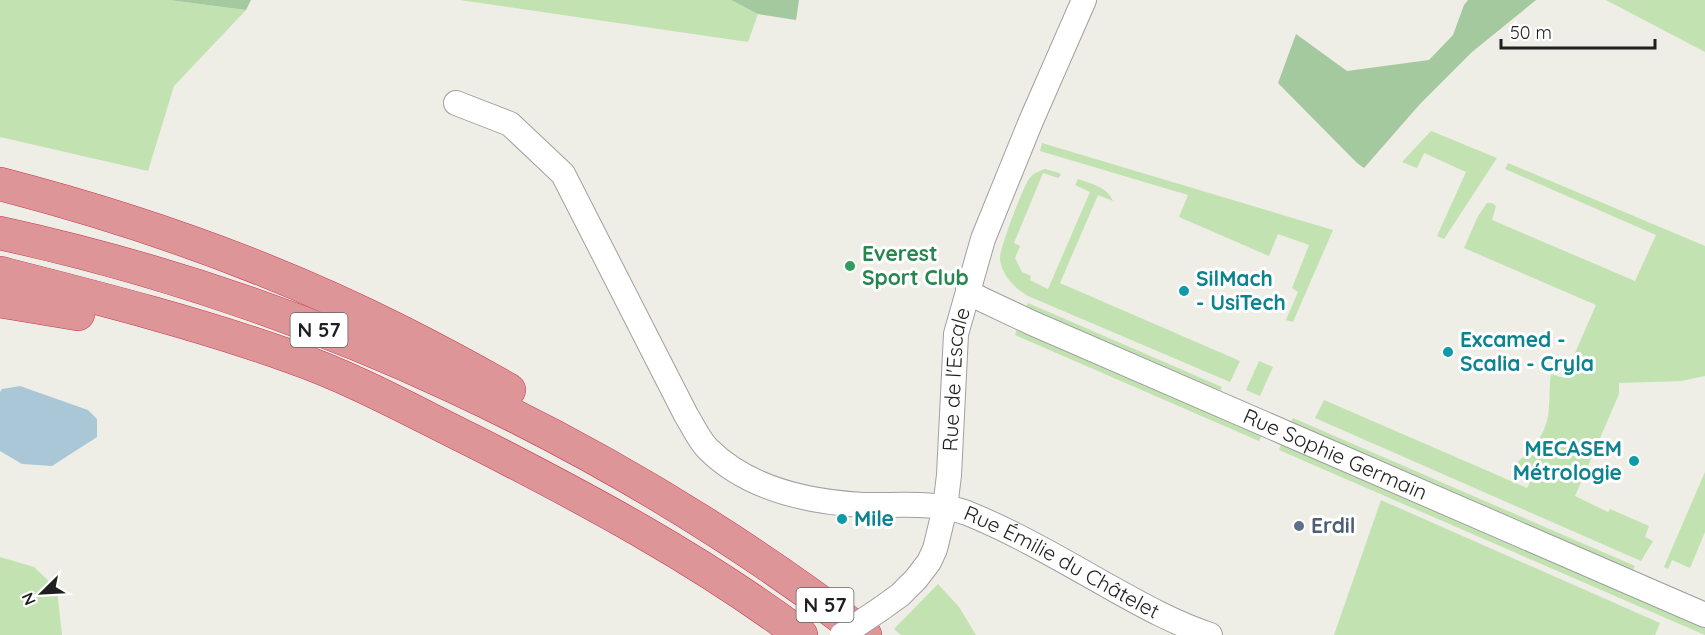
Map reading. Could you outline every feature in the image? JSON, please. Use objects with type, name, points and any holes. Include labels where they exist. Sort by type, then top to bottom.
[{"type":"highway","points":[[0,184],[181,240],[318,294],[396,329],[509,390],[621,473]]},
{"type":"highway","name":"N 57","points":[[0,233],[183,281],[260,307],[372,350],[451,385],[621,473],[710,527],[829,608],[873,622]]},
{"type":"highway","name":"N 57","points":[[0,273],[182,321],[294,358],[367,389],[553,482],[673,548],[801,635]]},
{"type":"highway","points":[[0,301],[45,307],[132,326],[195,345],[367,389]]},
{"type":"street","name":"Rue de l'Escale","points":[[873,622],[929,562],[935,549],[950,476],[956,334],[983,239],[1030,121],[1084,0]]},
{"type":"street","name":"Rue Émilie du Châtelet","points":[[456,103],[510,124],[563,174],[686,415],[708,448],[745,477],[791,496],[862,505],[912,504],[964,513],[1040,547],[1169,620],[1210,635]]},
{"type":"street","name":"Rue Sophie Germain","points":[[968,291],[1032,323],[1705,615]]},
{"type":"street","points":[[842,635],[873,622]]},
{"type":"green space","points":[[0,0],[169,0],[246,10],[174,86],[148,171],[0,137]]},
{"type":"green space","points":[[169,0],[251,0],[246,10]]},
{"type":"green space","points":[[460,0],[731,0],[758,14],[748,42]]},
{"type":"green space","points":[[731,0],[799,0],[796,20],[758,14]]},
{"type":"green space","points":[[1468,0],[1536,0],[1472,52],[1420,104],[1364,168],[1278,83],[1296,34],[1347,71],[1429,60],[1453,35]]},
{"type":"green space","points":[[1606,0],[1705,0],[1705,52]]},
{"type":"green space","points":[[1431,131],[1497,158],[1444,239],[1437,236],[1466,172],[1424,153],[1417,168],[1402,162]]},
{"type":"green space","points":[[1042,143],[1333,230],[1293,322],[1286,320],[1298,292],[1292,288],[1309,245],[1278,234],[1269,256],[1179,217],[1188,195],[1040,151]]},
{"type":"green space","points":[[1508,163],[1705,246],[1705,376],[1681,381],[1619,383],[1619,394],[1575,496],[1608,512],[1610,509],[1649,526],[1645,537],[1653,541],[1641,561],[1315,418],[1324,400],[1527,488],[1532,478],[1510,467],[1525,456],[1542,434],[1548,417],[1551,374],[1564,378],[1596,305],[1464,248],[1478,216],[1487,203],[1492,203],[1496,206],[1492,220],[1635,281],[1656,235],[1505,169]]},
{"type":"green space","points":[[1045,169],[1061,175],[1058,178],[1043,173],[1014,243],[1020,246],[1015,258],[1022,272],[1031,276],[1030,280],[1048,289],[1090,192],[1075,185],[1078,179],[1098,187],[1107,192],[1113,201],[1098,195],[1060,283],[1240,361],[1230,382],[1028,296],[1010,281],[1001,265],[1003,244],[1026,184],[1032,176]]},
{"type":"green space","points":[[1028,303],[1222,387],[1219,393],[1025,309]]},
{"type":"green space","points":[[1017,329],[1262,435],[1259,441],[1015,335]]},
{"type":"green space","points":[[1259,361],[1273,367],[1260,396],[1246,390]]},
{"type":"green space","points":[[1293,418],[1635,566],[1632,572],[1290,423]]},
{"type":"green space","points":[[1281,444],[1705,627],[1705,635],[1279,450]]},
{"type":"green space","points":[[1705,472],[1705,532],[1690,568],[1672,560],[1668,569],[1664,567]]},
{"type":"green space","points":[[1381,500],[1660,623],[1655,635],[1334,635]]},
{"type":"green space","points":[[0,557],[34,567],[57,589],[62,635],[0,635]]},
{"type":"green space","points":[[938,584],[959,607],[976,635],[901,635],[894,629]]},
{"type":"water","points":[[20,386],[88,410],[97,419],[97,437],[52,466],[22,464],[0,451],[0,392],[2,389]]},
{"type":"place","name":"Everest Sport Club","points":[[850,266]]},
{"type":"place","name":"SilMach - UsiTech","points":[[1184,291]]},
{"type":"place","name":"Excamed - Scalia - Cryla","points":[[1448,352]]},
{"type":"place","name":"MECASEM Métrologie","points":[[1634,461]]},
{"type":"place","name":"Mile","points":[[842,519]]},
{"type":"place","name":"Erdil","points":[[1299,526]]}]
